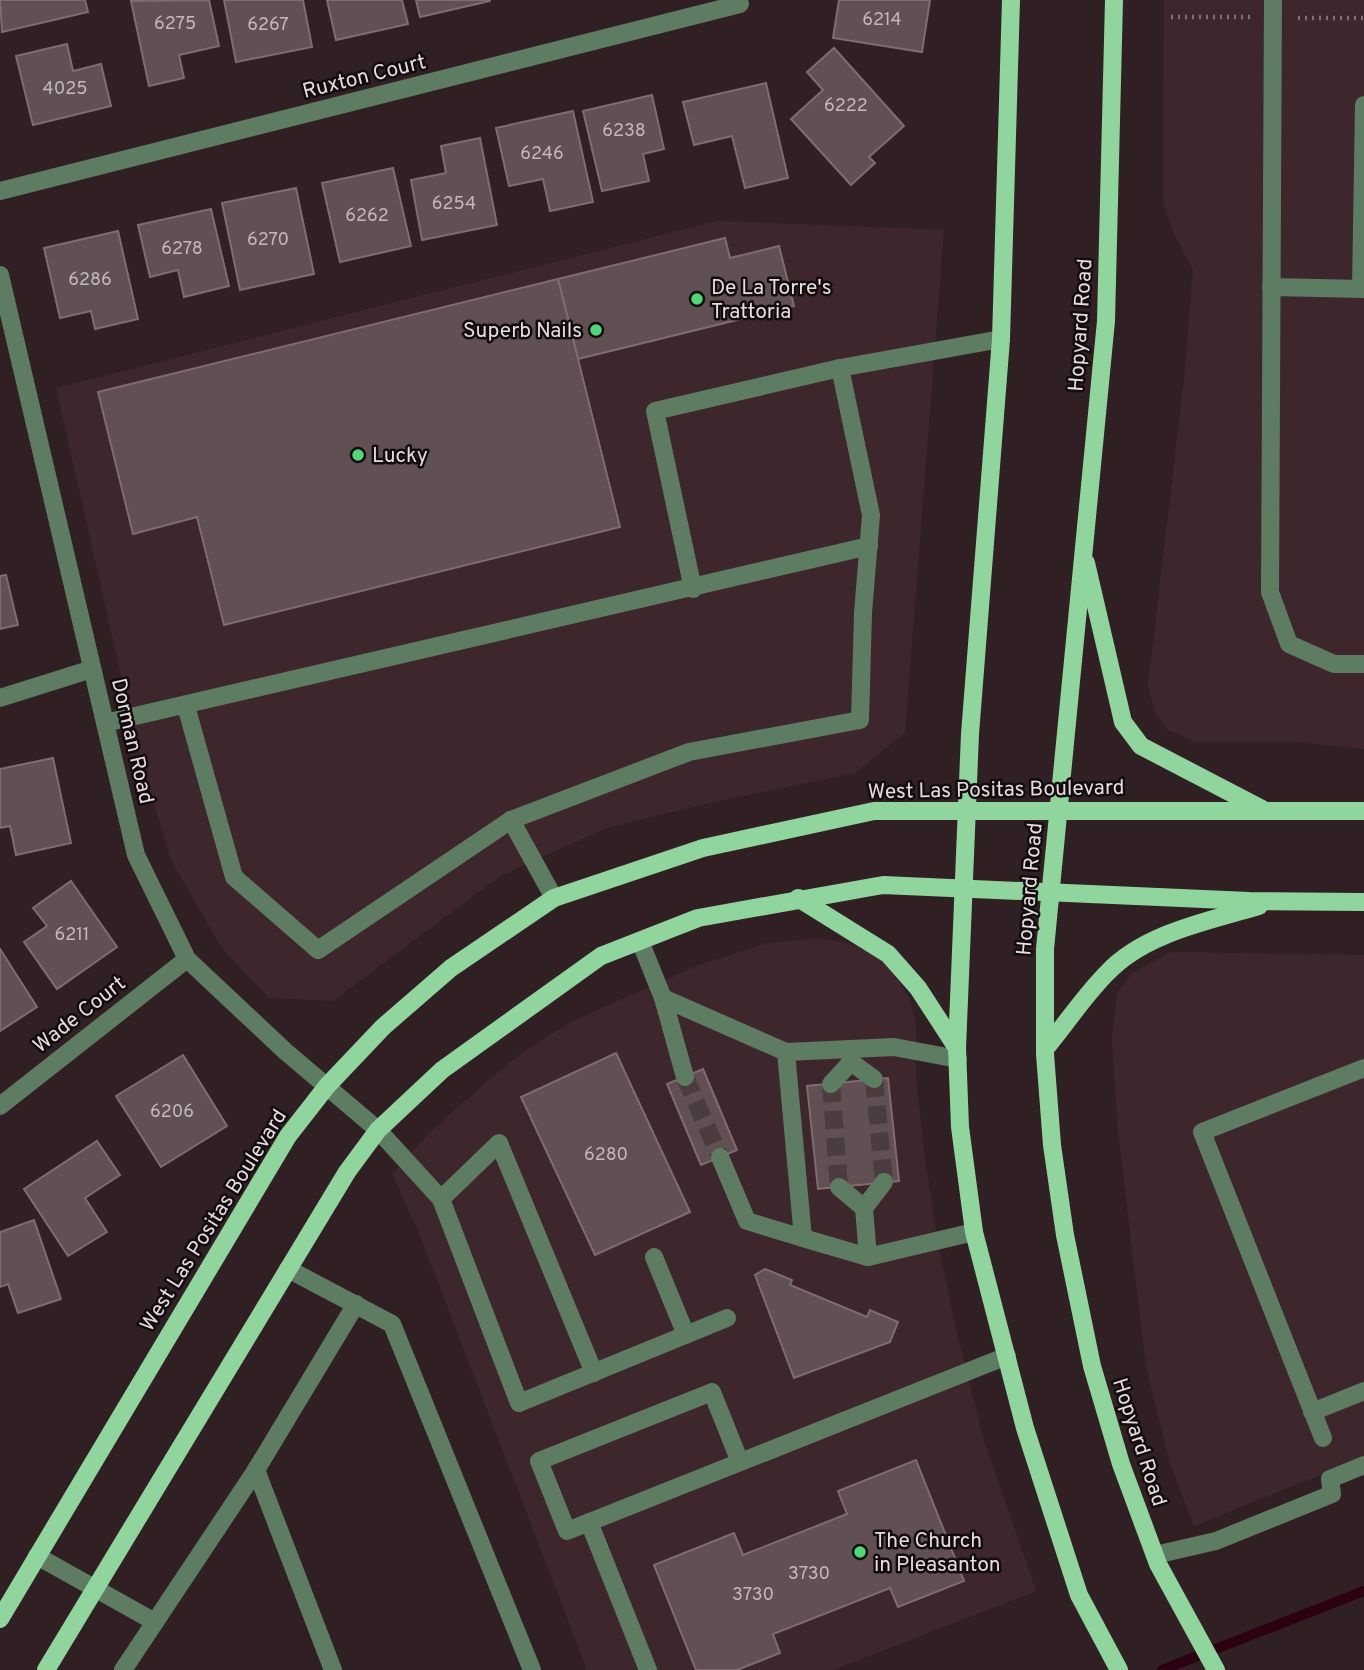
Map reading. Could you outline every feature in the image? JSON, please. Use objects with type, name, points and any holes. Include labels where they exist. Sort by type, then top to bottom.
[{"type":"main road","points":[[1011,0],[1001,340],[970,734],[957,1054],[960,1127],[974,1232],[1025,1428],[1079,1595],[1119,1670]]},
{"type":"main road","name":"Hopyard Road","points":[[1114,0],[1105,321],[1045,949],[1045,1049],[1052,1145],[1065,1235],[1092,1366],[1121,1465],[1156,1559],[1216,1670]]},
{"type":"main road","points":[[1083,550],[1123,722],[1141,746],[1265,810]]},
{"type":"main road","name":"West Las Positas Boulevard","points":[[0,1619],[288,1136],[327,1086],[383,1027],[451,968],[554,898],[703,848],[874,811],[1364,811]]},
{"type":"main road","points":[[46,1670],[347,1172],[379,1130],[442,1070],[601,956],[698,918],[798,898],[883,885],[1276,901],[1364,902]]},
{"type":"main road","points":[[798,898],[888,954],[918,988],[957,1054]]},
{"type":"main road","points":[[1045,1049],[1107,972],[1135,950],[1186,928],[1276,901]]},
{"type":"street","points":[[1273,0],[1270,592],[1289,644],[1334,664],[1364,664]]},
{"type":"street","name":"Ruxton Court","points":[[0,191],[740,4]]},
{"type":"street","points":[[1271,288],[1363,289],[1364,105]]},
{"type":"street","name":"Dorman Road","points":[[0,275],[4,306],[136,855],[187,959],[379,1130],[441,1199]]},
{"type":"street","points":[[693,589],[655,411],[840,368],[1001,340]]},
{"type":"street","points":[[186,706],[234,877],[318,950],[511,820],[689,752],[860,720],[872,515],[840,368]]},
{"type":"street","points":[[105,723],[693,589],[869,546]]},
{"type":"street","points":[[0,698],[92,668]]},
{"type":"street","points":[[511,820],[554,898]]},
{"type":"street","points":[[640,941],[663,998],[685,1077]]},
{"type":"street","name":"Wade Court","points":[[0,1106],[187,959]]},
{"type":"street","points":[[663,998],[786,1052],[850,1056],[894,1047],[957,1054]]},
{"type":"street","points":[[786,1052],[803,1238]]},
{"type":"street","points":[[850,1056],[874,1079]]},
{"type":"street","points":[[831,1084],[850,1056]]},
{"type":"street","points":[[1323,1438],[1202,1132],[1364,1068]]},
{"type":"street","points":[[594,1373],[499,1143],[441,1199],[519,1403],[594,1373],[727,1318]]},
{"type":"street","points":[[720,1157],[747,1221],[803,1238],[868,1257],[974,1232]]},
{"type":"street","points":[[868,1257],[864,1208],[884,1182]]},
{"type":"street","points":[[839,1187],[864,1208]]},
{"type":"street","points":[[654,1257],[686,1335]]},
{"type":"street","points":[[288,1269],[391,1324],[532,1670]]},
{"type":"street","points":[[123,1670],[256,1470],[356,1304]]},
{"type":"street","points":[[740,1462],[712,1392],[539,1461],[567,1531],[1007,1356]]},
{"type":"street","points":[[1312,1412],[1364,1391]]},
{"type":"street","points":[[1156,1559],[1216,1541],[1332,1493],[1330,1479],[1364,1465]]},
{"type":"street","points":[[256,1470],[333,1670]]},
{"type":"street","points":[[589,1522],[648,1670]]},
{"type":"street","points":[[37,1556],[155,1622]]},
{"type":"shaded area","points":[[1164,0],[1364,0],[1364,749],[1296,742],[1196,742],[1168,730],[1155,713],[1148,685],[1184,379],[1193,269],[1173,233],[1163,201]]},
{"type":"shaded area","points":[[717,221],[944,230],[905,733],[855,773],[606,828],[500,876],[333,1001],[269,998],[222,948],[171,860],[137,746],[56,388]]},
{"type":"shaded area","points":[[819,938],[851,944],[876,955],[895,975],[910,999],[916,1026],[916,1078],[925,1158],[936,1232],[954,1321],[982,1434],[1036,1591],[833,1670],[587,1670],[417,1228],[392,1174],[429,1133],[486,1082],[523,1052],[571,1022],[699,965],[767,943]]},
{"type":"shaded area","points":[[1170,952],[1364,955],[1364,1457],[1194,1526],[1170,1464],[1146,1366],[1118,1131],[1112,1040],[1117,993],[1130,975]]},
{"type":"building","points":[[0,0],[85,0],[88,12],[2,32]]},
{"type":"building","points":[[209,0],[219,46],[179,55],[184,78],[149,86],[131,1]]},
{"type":"building","points":[[224,0],[303,0],[312,47],[236,62]]},
{"type":"building","points":[[327,0],[402,0],[408,24],[336,40]]},
{"type":"building","points":[[416,0],[490,0],[490,1],[420,17]]},
{"type":"building","points":[[839,0],[930,0],[922,52],[833,38]]},
{"type":"building","points":[[67,44],[73,71],[101,64],[111,106],[33,125],[16,56]]},
{"type":"building","points":[[834,48],[904,126],[869,157],[875,163],[851,185],[791,119],[823,90],[807,72]]},
{"type":"building","points":[[766,83],[788,178],[745,188],[732,136],[694,145],[683,102]]},
{"type":"building","points":[[652,95],[664,149],[643,154],[649,181],[602,191],[583,111]]},
{"type":"building","points":[[573,111],[593,202],[550,211],[543,179],[509,186],[496,128]]},
{"type":"building","points":[[480,138],[497,225],[422,240],[411,180],[446,173],[441,146]]},
{"type":"building","points":[[393,168],[411,246],[340,262],[322,183]]},
{"type":"building","points":[[296,188],[314,274],[240,290],[222,203]]},
{"type":"building","points":[[211,209],[229,286],[184,297],[178,270],[150,277],[138,225]]},
{"type":"building","points":[[118,231],[138,319],[95,329],[91,311],[60,318],[44,248]]},
{"type":"building","points":[[725,238],[730,258],[779,246],[794,306],[578,359],[558,279]]},
{"type":"building","name":"Lucky","points":[[558,279],[620,527],[224,625],[197,517],[133,534],[98,392]]},
{"type":"building","points":[[6,575],[18,625],[0,629],[0,576]]},
{"type":"building","points":[[53,758],[71,843],[16,855],[10,826],[0,828],[0,769]]},
{"type":"building","points":[[71,881],[117,947],[57,989],[24,942],[47,926],[33,908]]},
{"type":"building","points":[[0,949],[37,1007],[0,1031]]},
{"type":"building","points":[[616,1053],[690,1212],[595,1255],[521,1097]]},
{"type":"building","points":[[183,1055],[227,1126],[161,1167],[116,1096]]},
{"type":"building","points":[[703,1069],[737,1150],[701,1165],[667,1084]]},
{"type":"building","points":[[888,1078],[899,1181],[818,1189],[807,1086]]},
{"type":"building","points":[[97,1141],[120,1175],[85,1198],[107,1232],[68,1256],[24,1189]]},
{"type":"building","points":[[34,1220],[61,1299],[18,1313],[8,1284],[0,1287],[0,1232]]},
{"type":"building","points":[[765,1269],[792,1280],[790,1285],[867,1317],[870,1310],[898,1322],[890,1342],[794,1378],[755,1275]]},
{"type":"building","points":[[916,1460],[964,1581],[898,1607],[890,1588],[773,1634],[780,1653],[737,1670],[696,1670],[654,1565],[734,1533],[743,1555],[847,1514],[838,1491]]},
{"type":"waterway","points":[[1162,1670],[1364,1591]]},
{"type":"tunnel","points":[[685,1077],[720,1157]]},
{"type":"tunnel","points":[[874,1079],[884,1182]]},
{"type":"tunnel","points":[[831,1084],[839,1187]]},
{"type":"place","name":"De La Torre's Trattoria","points":[[697,299]]},
{"type":"place","name":"Superb Nails","points":[[596,330]]},
{"type":"place","name":"Lucky","points":[[358,455]]},
{"type":"place","name":"The Church in Pleasanton","points":[[860,1552]]}]
